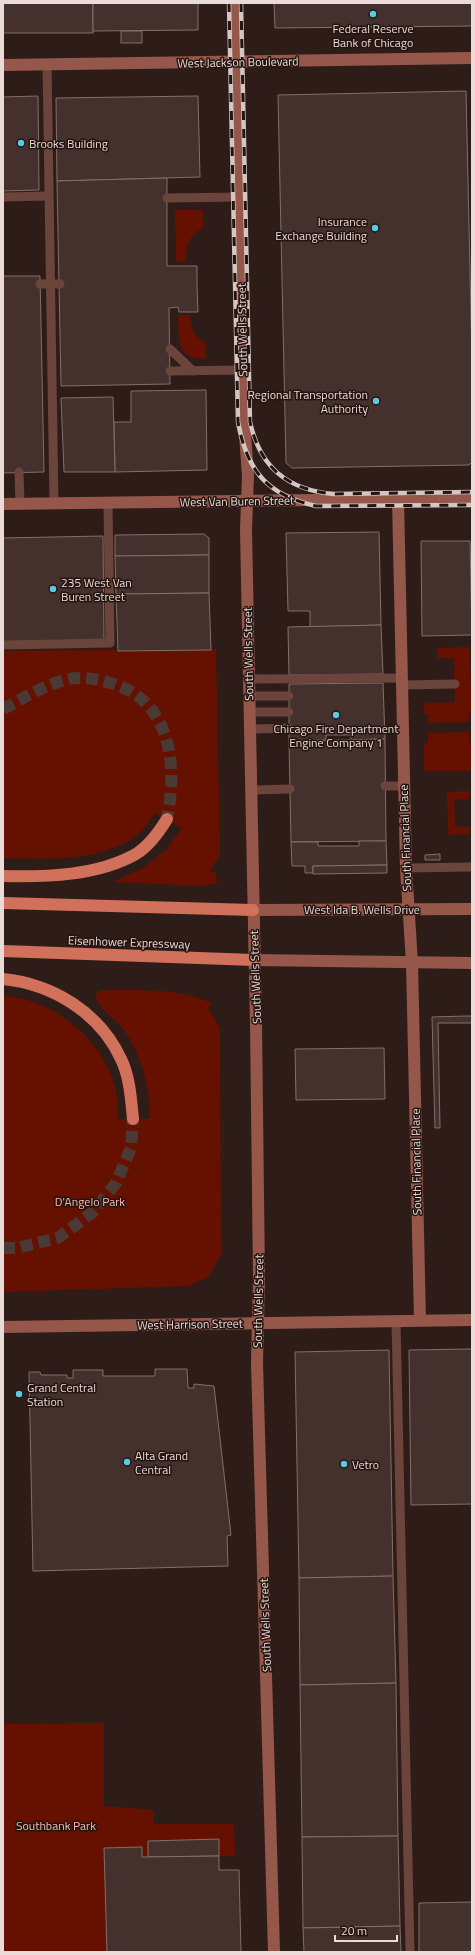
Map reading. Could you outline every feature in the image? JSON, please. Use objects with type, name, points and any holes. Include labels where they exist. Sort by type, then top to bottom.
[{"type":"highway","points":[[3,876],[60,875],[105,866],[137,853],[154,837],[167,819]]},
{"type":"highway","points":[[3,903],[253,910]]},
{"type":"highway","name":"Eisenhower Expressway","points":[[3,951],[254,960]]},
{"type":"highway","points":[[3,979],[27,983],[58,995],[90,1015],[103,1029],[122,1060],[127,1075],[133,1119]]},
{"type":"main road","name":"South Wells Street","points":[[235,3],[243,370],[248,476],[249,712],[259,1277],[257,1371],[274,1952]]},
{"type":"main road","name":"West Jackson Boulevard","points":[[3,65],[472,58]]},
{"type":"main road","name":"West Van Buren Street","points":[[3,504],[472,498]]},
{"type":"main road","name":"South Financial Place","points":[[398,499],[406,868],[412,962],[420,1320]]},
{"type":"main road","name":"West Ida B. Wells Drive","points":[[253,910],[472,909]]},
{"type":"main road","points":[[254,960],[472,963]]},
{"type":"main road","name":"West Harrison Street","points":[[3,1327],[472,1320]]},
{"type":"lane","points":[[47,64],[54,504]]},
{"type":"lane","points":[[3,197],[49,196]]},
{"type":"lane","points":[[167,198],[240,197]]},
{"type":"lane","points":[[40,284],[60,284]]},
{"type":"lane","points":[[170,349],[193,371]]},
{"type":"lane","points":[[170,371],[243,370]]},
{"type":"lane","points":[[19,472],[20,504]]},
{"type":"lane","points":[[3,645],[110,643],[108,503]]},
{"type":"lane","points":[[249,679],[401,681],[455,684]]},
{"type":"lane","points":[[249,696],[289,696]]},
{"type":"lane","points":[[249,712],[289,712]]},
{"type":"lane","points":[[250,729],[289,728]]},
{"type":"lane","points":[[385,786],[404,786]]},
{"type":"lane","points":[[251,790],[290,789]]},
{"type":"lane","points":[[406,868],[472,867]]},
{"type":"lane","points":[[396,1321],[410,1952]]},
{"type":"green space","points":[[175,210],[203,210],[203,228],[194,234],[187,246],[186,262],[176,261]]},
{"type":"green space","points":[[178,315],[190,315],[193,331],[201,340],[205,342],[206,359],[189,356],[184,352],[179,339]]},
{"type":"green space","points":[[469,647],[472,713],[469,713],[468,722],[428,723],[428,714],[424,714],[424,703],[455,702],[454,658],[437,658],[437,648]]},
{"type":"green space","points":[[216,649],[220,854],[210,871],[216,873],[217,883],[202,886],[113,882],[145,867],[167,849],[182,828],[155,813],[142,830],[129,841],[95,854],[76,857],[38,859],[3,858],[3,651]]},
{"type":"green space","points":[[469,732],[469,742],[472,742],[472,771],[424,771],[424,743],[428,743],[428,733]]},
{"type":"green space","points":[[469,791],[469,799],[454,799],[455,827],[470,827],[470,834],[448,835],[447,792]]},
{"type":"green space","name":"D'Angelo Park","points":[[146,990],[173,992],[199,998],[212,1003],[208,1008],[220,1028],[221,1255],[208,1277],[188,1286],[3,1292],[3,995],[24,999],[49,1009],[62,1017],[86,1036],[104,1060],[110,1074],[117,1096],[118,1119],[150,1119],[150,1107],[146,1083],[139,1058],[128,1036],[121,1026],[102,1008],[95,995],[99,991]]},
{"type":"green space","name":"Southbank Park","points":[[104,1723],[104,1806],[154,1810],[154,1824],[234,1824],[235,1856],[142,1857],[141,1847],[104,1848],[107,1952],[3,1952],[3,1724]]},
{"type":"building","points":[[3,3],[93,3],[93,33],[3,33]]},
{"type":"building","points":[[93,3],[198,3],[198,30],[93,31]]},
{"type":"building","name":"Federal Reserve Bank of Chicago","points":[[274,3],[472,3],[472,26],[275,28]]},
{"type":"building","points":[[121,31],[142,31],[142,43],[121,43]]},
{"type":"building","name":"Insurance Exchange Building","points":[[466,91],[472,361],[472,462],[469,465],[292,468],[286,463],[278,95]]},
{"type":"building","name":"Brooks Building","points":[[38,96],[39,190],[3,191],[3,97]]},
{"type":"building","points":[[198,96],[200,177],[57,181],[56,98]]},
{"type":"building","points":[[167,178],[167,266],[197,266],[198,312],[179,312],[178,307],[169,308],[170,384],[61,386],[57,181]]},
{"type":"building","points":[[3,276],[40,276],[44,472],[3,473]]},
{"type":"building","points":[[206,390],[207,470],[115,472],[114,422],[131,422],[131,391]]},
{"type":"building","points":[[113,397],[115,472],[64,472],[61,398]]},
{"type":"building","points":[[379,532],[381,625],[310,627],[310,611],[288,611],[286,533]]},
{"type":"building","points":[[204,534],[209,538],[209,555],[115,556],[115,535]]},
{"type":"building","name":"235 West Van Buren Street","points":[[103,536],[104,640],[3,642],[3,538]]},
{"type":"building","points":[[421,541],[470,541],[472,635],[422,636]]},
{"type":"building","points":[[209,555],[209,593],[116,594],[115,556]]},
{"type":"building","points":[[209,593],[211,650],[118,651],[116,594]]},
{"type":"building","points":[[381,625],[383,674],[289,675],[288,627]]},
{"type":"building","name":"Chicago Fire Department Engine Company 1","points":[[383,683],[385,739],[351,740],[351,735],[326,735],[326,740],[289,741],[289,684]]},
{"type":"building","points":[[385,739],[386,841],[291,842],[289,741]]},
{"type":"building","points":[[359,841],[386,841],[387,865],[313,866],[313,873],[305,873],[305,866],[292,866],[291,842],[318,842],[318,846],[359,846]]},
{"type":"building","points":[[440,854],[440,860],[425,860],[425,855]]},
{"type":"building","points":[[387,865],[387,873],[313,874],[313,866]]},
{"type":"building","points":[[472,1016],[472,1023],[438,1023],[440,1128],[435,1128],[432,1017]]},
{"type":"building","points":[[384,1048],[385,1099],[296,1100],[295,1049]]},
{"type":"building","points":[[472,1349],[472,1504],[411,1505],[409,1350]]},
{"type":"building","name":"Vetro","points":[[389,1350],[393,1576],[299,1578],[295,1352]]},
{"type":"building","name":"Alta Grand Central","points":[[155,1369],[187,1369],[188,1388],[194,1388],[194,1384],[214,1386],[231,1535],[227,1536],[228,1566],[33,1571],[29,1372],[40,1372],[41,1375],[67,1375],[67,1378],[73,1378],[73,1370],[103,1370],[103,1376],[155,1376]]},
{"type":"building","points":[[393,1576],[396,1683],[300,1685],[299,1578]]},
{"type":"building","points":[[396,1683],[398,1836],[302,1837],[300,1685]]},
{"type":"building","points":[[398,1836],[400,1926],[303,1928],[302,1837]]},
{"type":"building","points":[[219,1839],[219,1856],[148,1857],[148,1841]]},
{"type":"building","points":[[142,1847],[142,1857],[219,1856],[219,1870],[239,1870],[241,1952],[107,1952],[104,1848]]},
{"type":"building","points":[[472,1902],[472,1952],[419,1952],[419,1903]]},
{"type":"building","points":[[400,1926],[401,1952],[304,1952],[303,1928]]},
{"type":"tunnel","points":[[3,709],[60,681],[75,678],[87,678],[117,685],[136,695],[150,708],[160,723],[167,741],[171,780],[167,819]]},
{"type":"tunnel","points":[[3,1248],[17,1248],[58,1238],[92,1213],[116,1183],[131,1148],[133,1119]]},
{"type":"railway","points":[[229,3],[238,422],[247,454],[262,478],[272,488],[284,495],[316,506],[472,505]]},
{"type":"railway","points":[[241,3],[250,422],[261,452],[269,464],[289,481],[317,492],[334,494],[472,492]]},
{"type":"place","name":"Federal Reserve Bank of Chicago","points":[[373,14]]},
{"type":"place","name":"Brooks Building","points":[[21,143]]},
{"type":"place","name":"Insurance Exchange Building","points":[[375,228]]},
{"type":"place","name":"Regional Transportation Authority","points":[[376,401]]},
{"type":"place","name":"235 West Van Buren Street","points":[[53,589]]},
{"type":"place","name":"Chicago Fire Department Engine Company 1","points":[[336,715]]},
{"type":"place","name":"Grand Central Station","points":[[19,1394]]},
{"type":"place","name":"Alta Grand Central","points":[[127,1462]]},
{"type":"place","name":"Vetro","points":[[344,1464]]}]
